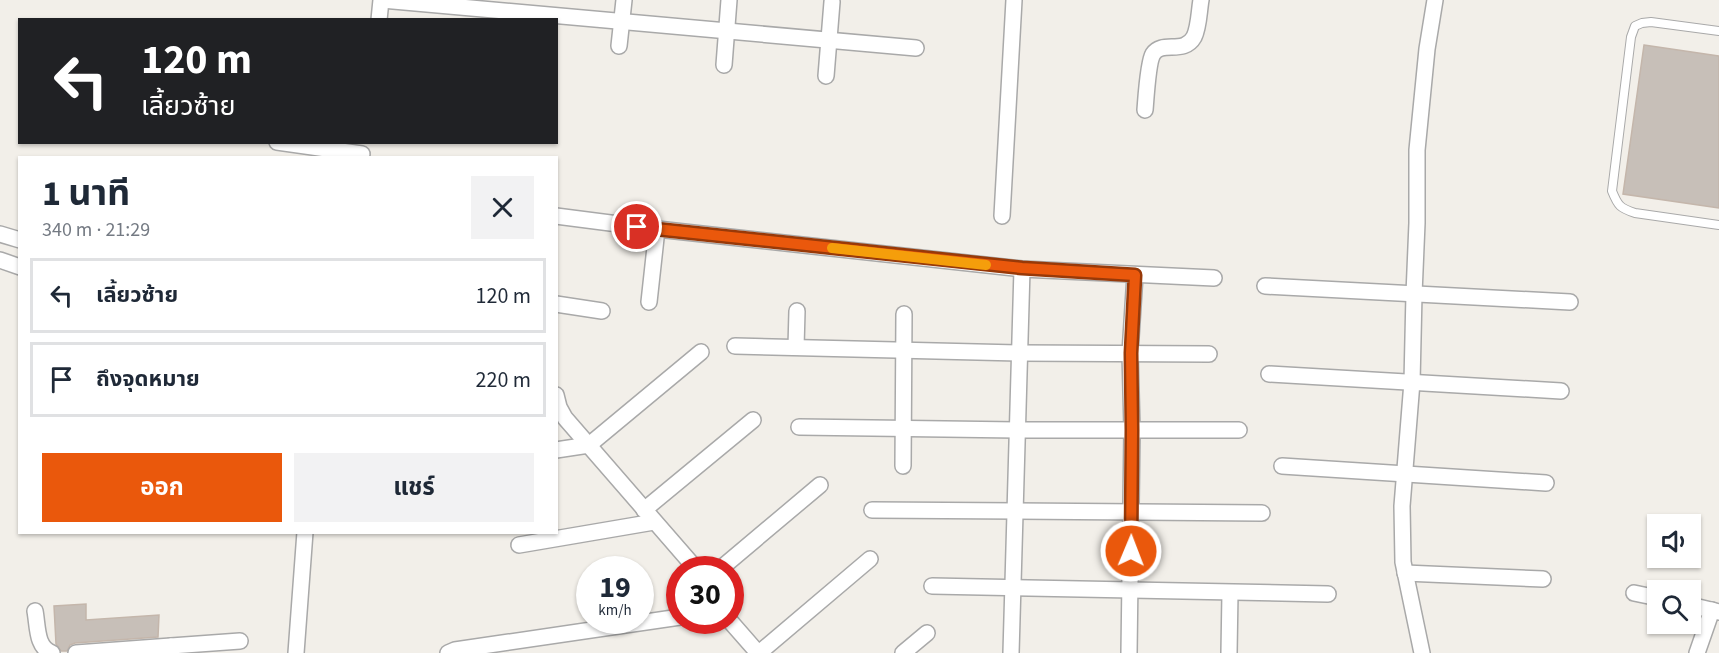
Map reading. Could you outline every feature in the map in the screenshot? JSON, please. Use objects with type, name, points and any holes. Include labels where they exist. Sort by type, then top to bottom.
[{"type":"street","points":[[379,18],[382,0],[916,48]]},
{"type":"street","points":[[619,46],[624,0]]},
{"type":"street","points":[[724,65],[729,0]]},
{"type":"street","points":[[1002,216],[1014,0]]},
{"type":"street","points":[[1145,110],[1153,53],[1160,48],[1183,47],[1189,43],[1194,36],[1201,0]]},
{"type":"street","points":[[1422,653],[1403,562],[1402,506],[1412,382],[1417,150],[1427,50],[1435,0]]},
{"type":"street","points":[[826,75],[832,2]]},
{"type":"street","points":[[296,144],[362,151]]},
{"type":"street","points":[[558,216],[1022,268],[1214,278]]},
{"type":"street","points":[[650,302],[657,229]]},
{"type":"street","points":[[0,234],[18,239]]},
{"type":"street","points":[[0,260],[18,266]]},
{"type":"street","points":[[1011,653],[1022,268]]},
{"type":"street","points":[[1129,653],[1131,353],[1135,275]]},
{"type":"street","points":[[1265,286],[1570,302]]},
{"type":"street","points":[[558,304],[602,310]]},
{"type":"street","points":[[796,347],[797,311]]},
{"type":"street","points":[[903,466],[904,314]]},
{"type":"street","points":[[735,346],[1019,353],[1209,354]]},
{"type":"street","points":[[558,450],[589,445],[701,352]]},
{"type":"street","points":[[1269,374],[1561,392]]},
{"type":"street","points":[[558,403],[566,418],[684,556]]},
{"type":"street","points":[[644,510],[753,420]]},
{"type":"street","points":[[799,427],[1239,430]]},
{"type":"street","points":[[1282,466],[1546,483]]},
{"type":"street","points":[[736,556],[820,485]]},
{"type":"street","points":[[872,510],[1262,513]]},
{"type":"street","points":[[519,545],[654,522]]},
{"type":"street","points":[[296,653],[306,534]]},
{"type":"street","points":[[742,634],[759,653],[870,560]]},
{"type":"street","points":[[1405,573],[1543,579]]},
{"type":"street","points":[[932,586],[1328,594]]},
{"type":"street","points":[[1229,653],[1230,592]]},
{"type":"street","points":[[1634,593],[1647,596]]},
{"type":"street","points":[[1697,653],[1716,611],[1701,608]]},
{"type":"street","points":[[35,611],[41,645],[52,653]]},
{"type":"street","points":[[448,653],[455,650],[666,619]]},
{"type":"street","points":[[903,653],[927,633]]},
{"type":"street","points":[[76,653],[171,650],[240,641]]},
{"type":"lane","points":[[1719,31],[1651,22],[1635,26],[1631,37],[1612,191],[1617,204],[1635,213],[1719,225]]},
{"type":"building","points":[[1644,45],[1719,56],[1719,208],[1623,194]]},
{"type":"building","points":[[86,604],[86,620],[159,615],[158,637],[75,643],[70,645],[67,651],[61,651],[56,644],[54,606]]},
{"type":"slow traffic","points":[[832,248],[986,265]]},
{"type":"route","points":[[637,227],[1022,268],[1135,275],[1131,353],[1131,551]]}]
